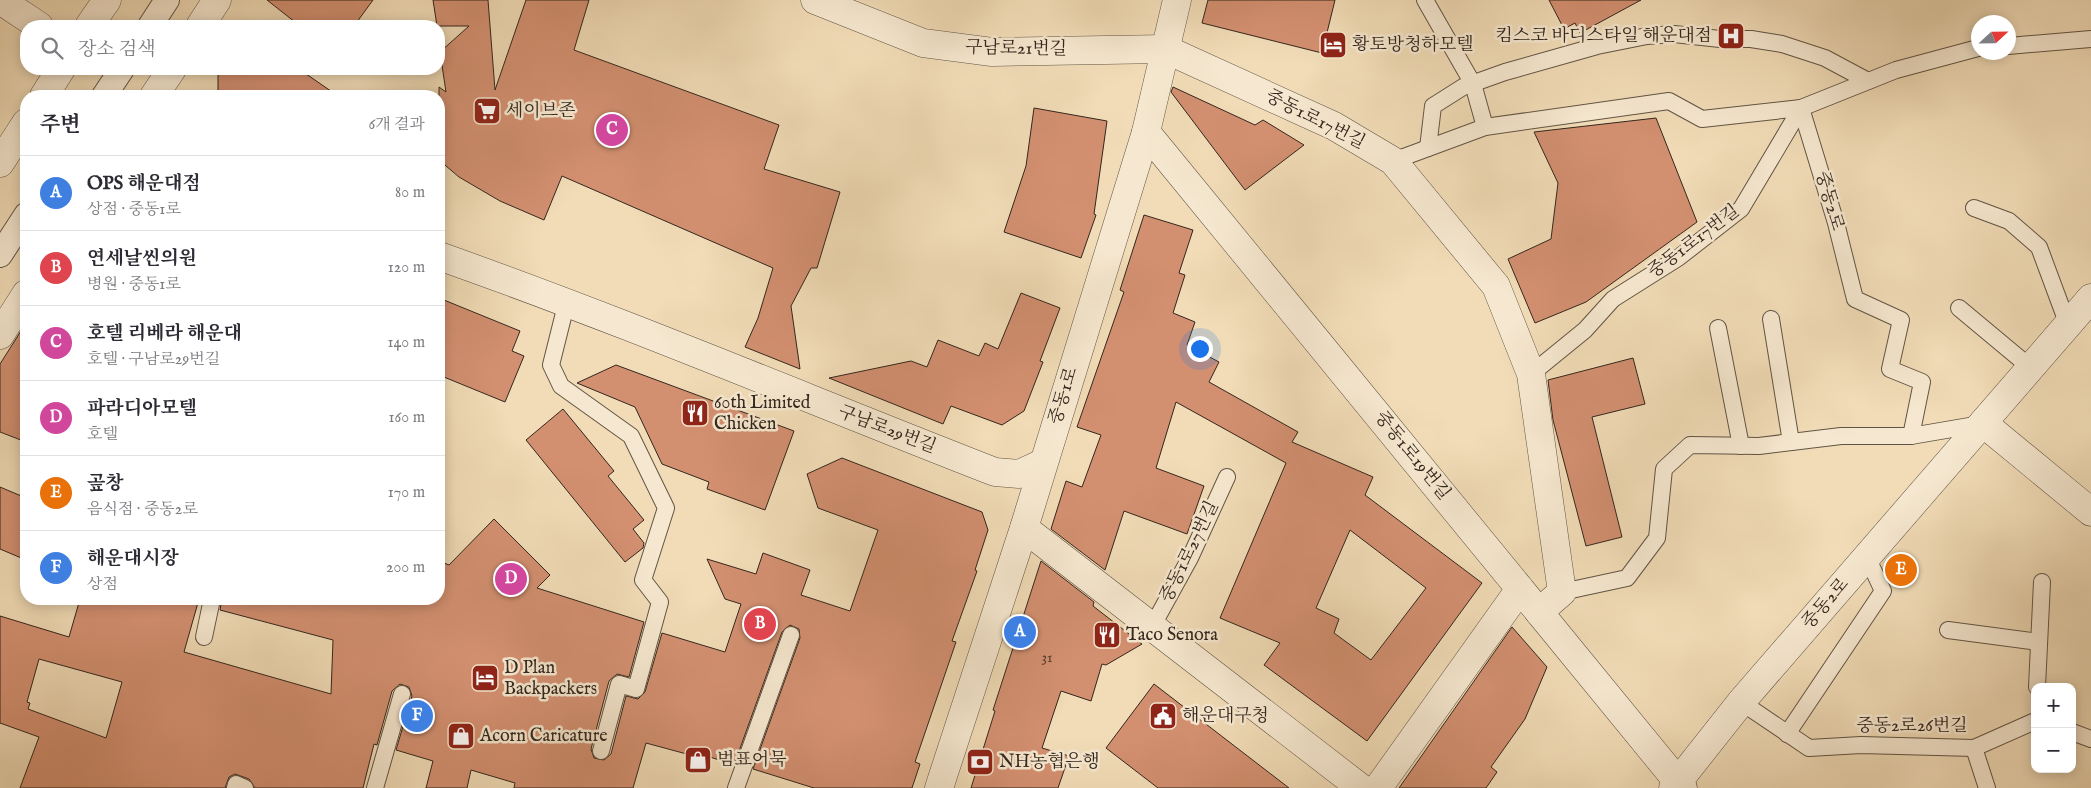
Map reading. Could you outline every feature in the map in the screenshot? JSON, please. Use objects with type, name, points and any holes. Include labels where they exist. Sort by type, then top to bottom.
[{"type":"street","points":[[0,0],[30,20]]},
{"type":"street","points":[[94,20],[107,0]]},
{"type":"street","points":[[154,20],[167,0]]},
{"type":"street","points":[[204,20],[217,0]]},
{"type":"street","name":"구남로21번길","points":[[815,0],[923,43],[992,52],[1165,49]]},
{"type":"street","name":"중동1로","points":[[939,788],[1024,528],[1146,132],[1176,0]]},
{"type":"street","name":"중동1로17번길","points":[[1165,49],[1334,126],[1393,161],[1496,286],[1531,374],[1562,592]]},
{"type":"street","points":[[48,90],[58,75]]},
{"type":"street","points":[[108,90],[118,75]]},
{"type":"street","points":[[158,90],[168,75]]},
{"type":"street","points":[[0,163],[20,132]]},
{"type":"street","name":"중동1로19번길","points":[[1146,132],[1539,612],[1678,786]]},
{"type":"street","points":[[0,255],[20,224]]},
{"type":"street","name":"구남로29번길","points":[[445,258],[567,301],[810,400],[995,472],[1019,474],[1043,463]]},
{"type":"street","name":"중동2로","points":[[1678,786],[1741,702],[2091,298]]},
{"type":"street","points":[[0,334],[20,303]]},
{"type":"street","points":[[1983,423],[2091,512]]},
{"type":"street","name":"중동1로27번길","points":[[1024,528],[1361,788]]},
{"type":"street","points":[[1378,788],[1520,589]]},
{"type":"street","points":[[1539,612],[1562,592]]},
{"type":"lane","points":[[1425,0],[1473,84],[1486,127]]},
{"type":"lane","points":[[1428,148],[1434,106],[1463,87],[1597,46],[1647,36],[1674,34],[1720,39],[1751,39],[1782,44],[1825,58],[1868,81]]},
{"type":"lane","points":[[2016,45],[2091,40]]},
{"type":"lane","points":[[1393,161],[1486,127],[1669,101],[1702,119],[1801,108],[1896,70],[1971,50]]},
{"type":"lane","name":"중동1로17번길","points":[[1531,374],[1585,330],[1613,299],[1678,258],[1741,209],[1801,108]]},
{"type":"lane","name":"중동2로","points":[[1801,108],[1836,223],[1855,299],[1901,320],[1890,369],[1922,382],[1911,436]]},
{"type":"lane","points":[[1974,208],[2009,221],[2039,247],[2068,325]]},
{"type":"lane","points":[[567,301],[551,365],[561,386],[630,436],[666,508],[643,580],[660,602],[636,689],[619,684],[601,751]]},
{"type":"lane","points":[[1959,308],[2031,368]]},
{"type":"lane","points":[[1770,319],[1791,442]]},
{"type":"lane","points":[[1718,328],[1741,446]]},
{"type":"lane","points":[[1562,592],[1627,578],[1657,538],[1664,469],[1690,445],[1741,446],[1841,436],[1911,436],[1983,423]]},
{"type":"lane","name":"중동1로27번길","points":[[1152,627],[1190,558],[1227,477]]},
{"type":"lane","points":[[1788,734],[1883,591],[1867,557]]},
{"type":"lane","points":[[2037,683],[2042,582]]},
{"type":"lane","points":[[204,637],[211,605]]},
{"type":"lane","points":[[1948,630],[2039,642]]},
{"type":"lane","points":[[736,788],[790,635]]},
{"type":"lane","points":[[375,788],[402,694]]},
{"type":"lane","name":"중동2로26번길","points":[[1741,702],[1809,748],[1861,745],[1974,748],[2031,723]]},
{"type":"lane","points":[[2076,733],[2091,739]]},
{"type":"lane","points":[[1974,748],[1987,788]]},
{"type":"lane","points":[[235,788],[236,784],[245,788]]},
{"type":"building","points":[[267,0],[373,0],[358,20],[292,20]]},
{"type":"building","points":[[433,0],[488,0],[495,90],[526,0],[589,0],[574,50],[779,125],[764,169],[840,192],[817,268],[811,268],[791,306],[800,369],[745,347],[758,318],[773,268],[562,176],[544,220],[500,201],[459,177],[445,165],[446,92],[443,75],[445,75],[445,48],[469,26],[445,26],[445,20],[436,20]]},
{"type":"building","points":[[1208,0],[1335,0],[1322,53],[1202,23]]},
{"type":"building","points":[[1549,0],[1641,0],[1580,33],[1575,23],[1564,29]]},
{"type":"building","points":[[218,75],[308,75],[329,90],[218,90]]},
{"type":"building","points":[[1173,87],[1255,125],[1263,120],[1304,145],[1245,190],[1171,92]]},
{"type":"building","points":[[1034,108],[1107,121],[1094,214],[1096,215],[1081,258],[1004,232],[1026,166]]},
{"type":"building","points":[[1656,118],[1697,222],[1586,302],[1535,323],[1508,259],[1551,239],[1558,183],[1534,132]]},
{"type":"building","points":[[1144,215],[1193,230],[1179,273],[1185,275],[1173,313],[1195,322],[1187,345],[1219,362],[1209,382],[1298,432],[1292,442],[1373,477],[1365,495],[1482,583],[1367,741],[1264,665],[1280,643],[1220,618],[1286,463],[1176,402],[1156,468],[1204,486],[1187,534],[1124,511],[1105,570],[1051,529],[1066,481],[1082,487],[1101,435],[1077,427],[1124,292],[1120,290]],"holes":[[[1350,530],[1426,588],[1371,660],[1334,633],[1339,619],[1316,608]]]},
{"type":"building","points":[[1021,293],[1060,308],[1040,361],[1043,362],[1024,411],[1002,425],[951,406],[943,424],[829,378],[911,361],[927,367],[938,340],[979,356],[985,343],[998,349]]},
{"type":"building","points":[[445,300],[520,331],[512,351],[524,356],[505,402],[445,377]]},
{"type":"building","points":[[20,332],[20,440],[0,432],[0,364]]},
{"type":"building","points":[[1633,358],[1645,404],[1592,417],[1622,537],[1586,546],[1553,420],[1548,380]]},
{"type":"building","points":[[616,365],[794,431],[765,510],[707,489],[709,482],[662,464],[635,407],[577,383]]},
{"type":"building","points":[[563,409],[614,471],[608,476],[644,520],[633,529],[644,543],[643,548],[625,562],[526,440]]},
{"type":"building","points":[[842,458],[982,512],[988,530],[975,570],[977,571],[952,641],[956,642],[915,762],[920,764],[912,788],[814,788],[753,769],[800,638],[799,629],[790,625],[782,632],[734,765],[695,752],[694,756],[646,743],[633,788],[514,788],[515,783],[471,770],[467,788],[426,788],[433,761],[396,750],[412,696],[409,687],[400,684],[392,691],[377,745],[374,744],[363,788],[255,788],[249,779],[235,774],[229,777],[225,788],[20,788],[39,737],[0,723],[0,616],[69,637],[78,605],[197,605],[184,652],[331,694],[333,640],[220,610],[221,605],[445,605],[445,563],[449,565],[494,519],[550,575],[537,588],[644,622],[629,677],[617,674],[609,681],[591,749],[594,758],[604,760],[611,754],[626,696],[638,699],[645,692],[662,633],[725,652],[741,604],[725,599],[707,559],[756,574],[763,553],[810,570],[801,595],[850,611],[878,530],[818,508],[807,474]],"holes":[[[39,659],[122,682],[106,738],[28,709],[30,703],[27,702]]]},
{"type":"building","points":[[0,487],[20,495],[20,557],[0,549]]},
{"type":"building","points":[[1041,561],[1094,602],[1093,606],[1142,644],[1106,665],[1102,664],[1091,701],[1061,691],[1042,748],[1069,756],[1058,788],[971,788],[995,711],[993,710]]},
{"type":"building","points":[[1512,627],[1547,667],[1525,719],[1491,767],[1497,772],[1486,788],[1399,788]]},
{"type":"building","name":"해운대구청","points":[[1154,684],[1289,788],[1158,788],[1106,748]]},
{"type":"place","name":"킴스코 바디스타일 해운대점","points":[[1731,36]]},
{"type":"place","name":"황토방청하모텔","points":[[1333,45]]},
{"type":"place","name":"세이브존","points":[[487,111]]},
{"type":"place","name":"호텔 리베라 해운대","points":[[612,130]]},
{"type":"place","name":"60th Limited Chicken","points":[[695,413]]},
{"type":"place","name":"곺창","points":[[1901,570]]},
{"type":"place","name":"파라디아모텔","points":[[511,579]]},
{"type":"place","name":"연세날씬의원","points":[[760,624]]},
{"type":"place","name":"OPS 해운대점","points":[[1020,632]]},
{"type":"place","name":"Taco Senora","points":[[1107,635]]},
{"type":"place","name":"D Plan Backpackers","points":[[485,678]]},
{"type":"place","name":"해운대시장","points":[[417,716]]},
{"type":"place","name":"해운대구청","points":[[1163,716]]},
{"type":"place","name":"Acorn Caricature","points":[[461,736]]},
{"type":"place","name":"범표어묵","points":[[698,760]]},
{"type":"place","name":"NH농협은행","points":[[980,762]]}]
